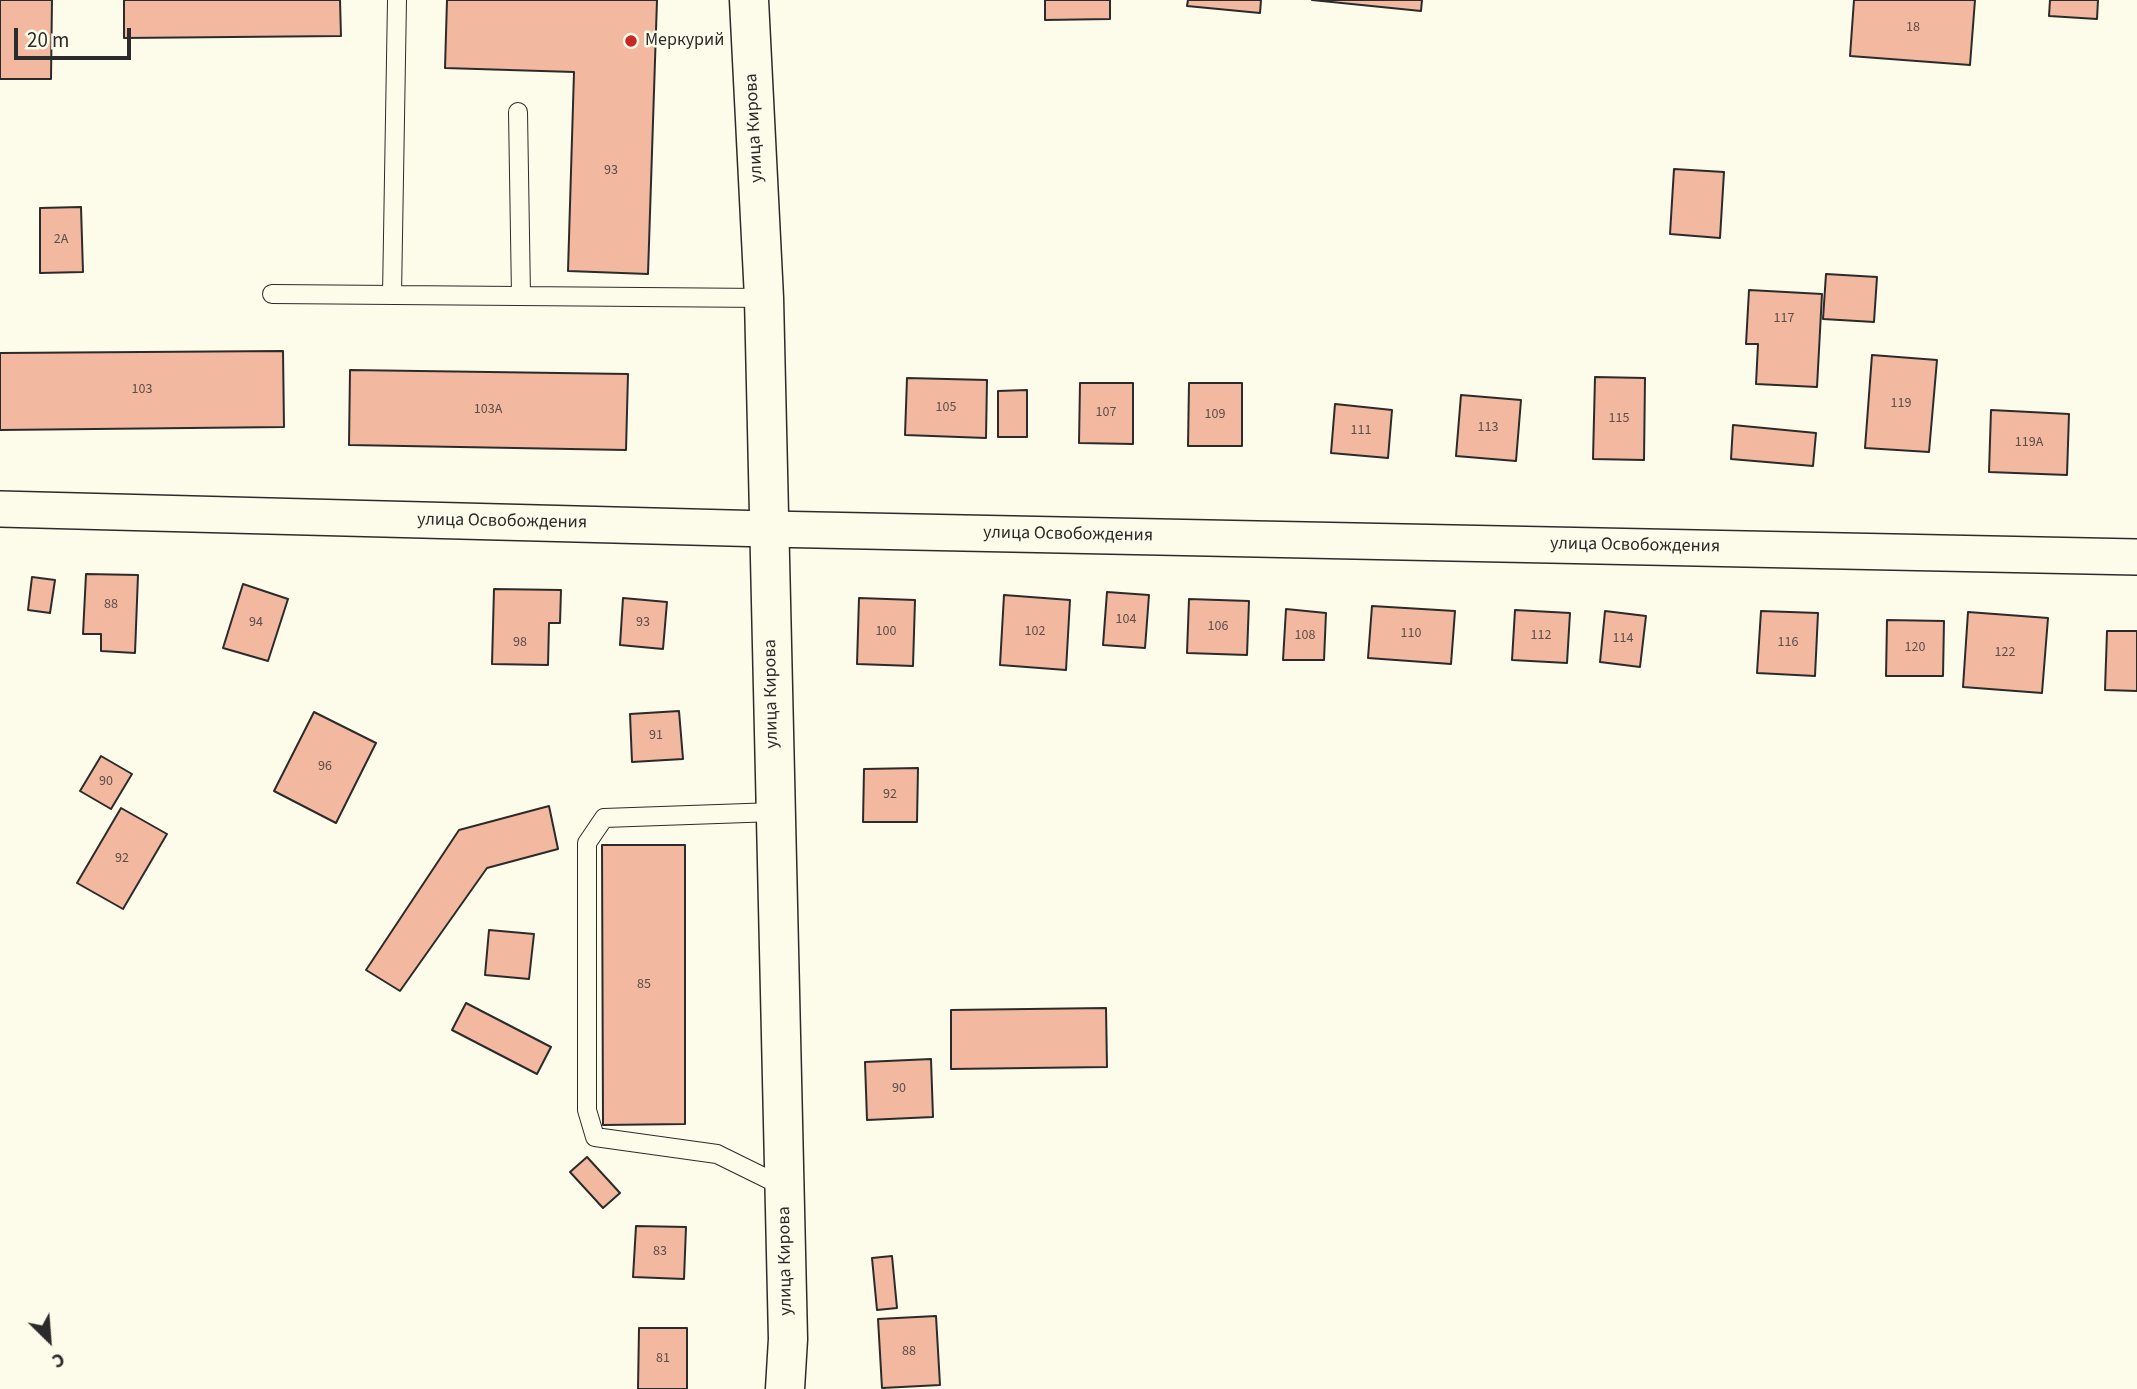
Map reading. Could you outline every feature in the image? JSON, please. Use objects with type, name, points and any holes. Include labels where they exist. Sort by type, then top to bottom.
[{"type":"main road","name":"улица Кирова","points":[[749,0],[764,298],[788,1339],[785,1389]]},
{"type":"street","name":"улица Освобождения","points":[[0,509],[768,528],[2137,556]]},
{"type":"lane","points":[[392,295],[397,0]]},
{"type":"lane","points":[[518,112],[521,296]]},
{"type":"lane","points":[[272,293],[764,298]]},
{"type":"lane","points":[[775,812],[604,818],[587,843],[587,1110],[595,1137],[717,1154],[784,1187]]},
{"type":"building","points":[[0,0],[52,0],[51,79],[0,79]]},
{"type":"building","points":[[124,0],[340,0],[341,36],[124,38]]},
{"type":"building","points":[[447,0],[657,0],[648,274],[568,271],[574,72],[445,68]]},
{"type":"building","points":[[1045,0],[1110,0],[1110,19],[1045,20]]},
{"type":"building","points":[[1188,0],[1261,0],[1260,13],[1187,6]]},
{"type":"building","points":[[1312,0],[1422,0],[1421,11]]},
{"type":"building","points":[[1854,0],[1975,0],[1970,65],[1850,56]]},
{"type":"building","points":[[2050,0],[2098,0],[2097,19],[2049,16]]},
{"type":"building","points":[[1674,169],[1724,172],[1720,238],[1670,234]]},
{"type":"building","points":[[81,207],[83,272],[40,273],[40,208]]},
{"type":"building","points":[[1826,274],[1877,277],[1874,322],[1823,319]]},
{"type":"building","points":[[1749,290],[1822,294],[1817,387],[1756,384],[1758,344],[1746,344]]},
{"type":"building","points":[[283,351],[284,427],[0,430],[0,353]]},
{"type":"building","points":[[1872,355],[1937,360],[1929,452],[1865,448]]},
{"type":"building","points":[[350,370],[628,374],[626,450],[349,445]]},
{"type":"building","points":[[1595,377],[1645,378],[1644,460],[1593,459]]},
{"type":"building","points":[[907,378],[987,380],[986,438],[905,435]]},
{"type":"building","points":[[1080,383],[1133,383],[1133,444],[1079,443]]},
{"type":"building","points":[[1189,383],[1242,383],[1242,446],[1188,446]]},
{"type":"building","points":[[1027,390],[1027,437],[998,437],[998,391]]},
{"type":"building","points":[[1461,395],[1521,400],[1516,461],[1456,456]]},
{"type":"building","points":[[1335,404],[1392,410],[1388,458],[1331,453]]},
{"type":"building","points":[[1991,410],[2069,414],[2067,475],[1989,472]]},
{"type":"building","points":[[1733,425],[1816,433],[1813,466],[1731,459]]},
{"type":"building","points":[[86,574],[138,575],[135,653],[101,651],[101,634],[83,634]]},
{"type":"building","points":[[32,577],[55,580],[50,613],[28,610]]},
{"type":"building","points":[[243,584],[288,599],[268,661],[223,648]]},
{"type":"building","points":[[494,589],[561,590],[560,623],[549,623],[548,665],[492,664]]},
{"type":"building","points":[[1107,592],[1149,595],[1145,648],[1103,645]]},
{"type":"building","points":[[1004,595],[1070,600],[1066,670],[1000,665]]},
{"type":"building","points":[[623,598],[667,602],[663,649],[620,645]]},
{"type":"building","points":[[859,598],[915,600],[913,666],[857,664]]},
{"type":"building","points":[[1189,599],[1249,601],[1247,655],[1187,653]]},
{"type":"building","points":[[1372,606],[1455,611],[1451,664],[1368,658]]},
{"type":"building","points":[[1286,609],[1326,613],[1324,660],[1283,660]]},
{"type":"building","points":[[1515,610],[1570,613],[1567,663],[1512,660]]},
{"type":"building","points":[[1605,611],[1646,616],[1640,667],[1600,662]]},
{"type":"building","points":[[1761,611],[1818,613],[1815,676],[1757,673]]},
{"type":"building","points":[[1968,612],[2048,618],[2042,693],[1963,687]]},
{"type":"building","points":[[1887,620],[1944,621],[1943,676],[1886,676]]},
{"type":"building","points":[[2107,631],[2137,631],[2137,691],[2105,690]]},
{"type":"building","points":[[679,711],[683,759],[632,762],[630,714]]},
{"type":"building","points":[[314,712],[376,743],[336,823],[274,791]]},
{"type":"building","points":[[101,756],[132,774],[111,809],[80,791]]},
{"type":"building","points":[[918,768],[917,822],[863,822],[864,769]]},
{"type":"building","points":[[549,806],[558,849],[487,868],[400,991],[366,970],[459,830]]},
{"type":"building","points":[[121,808],[167,834],[123,909],[77,883]]},
{"type":"building","points":[[602,845],[685,845],[685,1124],[603,1125]]},
{"type":"building","points":[[489,930],[534,934],[529,979],[485,975]]},
{"type":"building","points":[[466,1003],[551,1047],[537,1074],[452,1030]]},
{"type":"building","points":[[1106,1008],[1107,1067],[951,1069],[951,1010]]},
{"type":"building","points":[[931,1059],[933,1117],[867,1120],[865,1062]]},
{"type":"building","points":[[587,1157],[620,1193],[603,1208],[570,1172]]},
{"type":"building","points":[[636,1226],[686,1227],[684,1279],[633,1277]]},
{"type":"building","points":[[892,1256],[897,1308],[877,1310],[872,1258]]},
{"type":"building","points":[[936,1316],[940,1385],[882,1388],[878,1319]]},
{"type":"building","points":[[639,1328],[687,1328],[687,1389],[638,1389]]},
{"type":"place","name":"Меркурий","points":[[631,41]]}]
